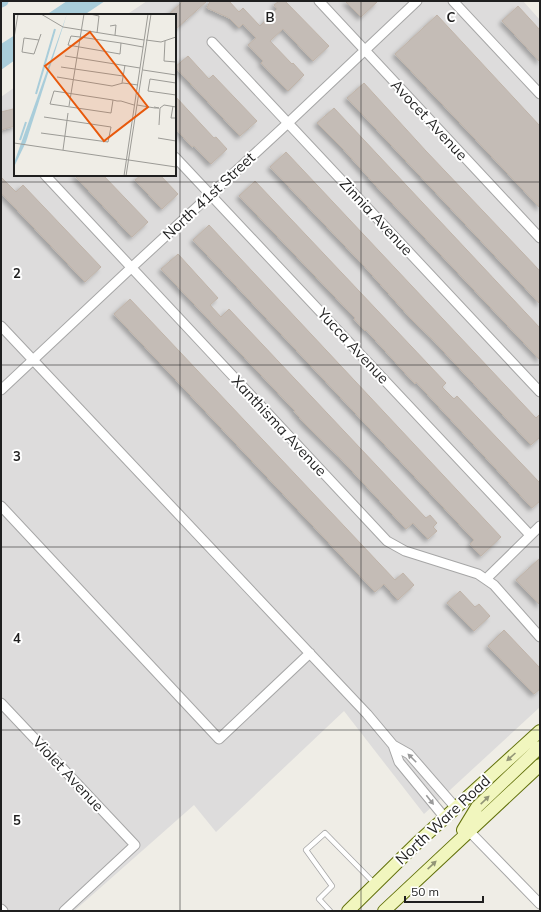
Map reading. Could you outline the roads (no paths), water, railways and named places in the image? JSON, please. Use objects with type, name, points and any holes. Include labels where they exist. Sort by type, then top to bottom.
[{"type":"main road","name":"North Ware Road","points":[[348,911],[445,818],[540,731]]},
{"type":"main road","points":[[455,843],[478,807],[540,747]]},
{"type":"main road","name":"North Ware Road","points":[[384,911],[540,765]]},
{"type":"street","name":"Avocet Avenue","points":[[319,1],[540,238]]},
{"type":"street","name":"North 41st Street","points":[[1,390],[417,1]]},
{"type":"street","points":[[453,1],[540,94]]},
{"type":"street","name":"Zinnia Avenue","points":[[212,42],[540,392]]},
{"type":"street","name":"Yucca Avenue","points":[[176,158],[530,535]]},
{"type":"street","name":"Xanthisma Avenue","points":[[46,176],[387,541],[404,551],[478,574],[494,584],[540,637]]},
{"type":"street","points":[[1,326],[367,714],[393,745],[399,762],[445,818]]},
{"type":"street","points":[[1,506],[219,739],[310,653]]},
{"type":"street","points":[[486,579],[540,526]]},
{"type":"street","name":"Violet Avenue","points":[[1,703],[135,845],[64,911]]},
{"type":"street","points":[[393,745],[409,754],[456,808]]},
{"type":"street","points":[[418,784],[428,776]]},
{"type":"street","points":[[469,830],[540,904]]},
{"type":"lane","points":[[330,911],[319,899],[332,886],[306,850],[325,833],[375,884]]},
{"type":"water","points":[[67,1],[105,1],[86,14],[48,14]]},
{"type":"water","points":[[14,36],[14,61],[1,70],[1,44]]}]
